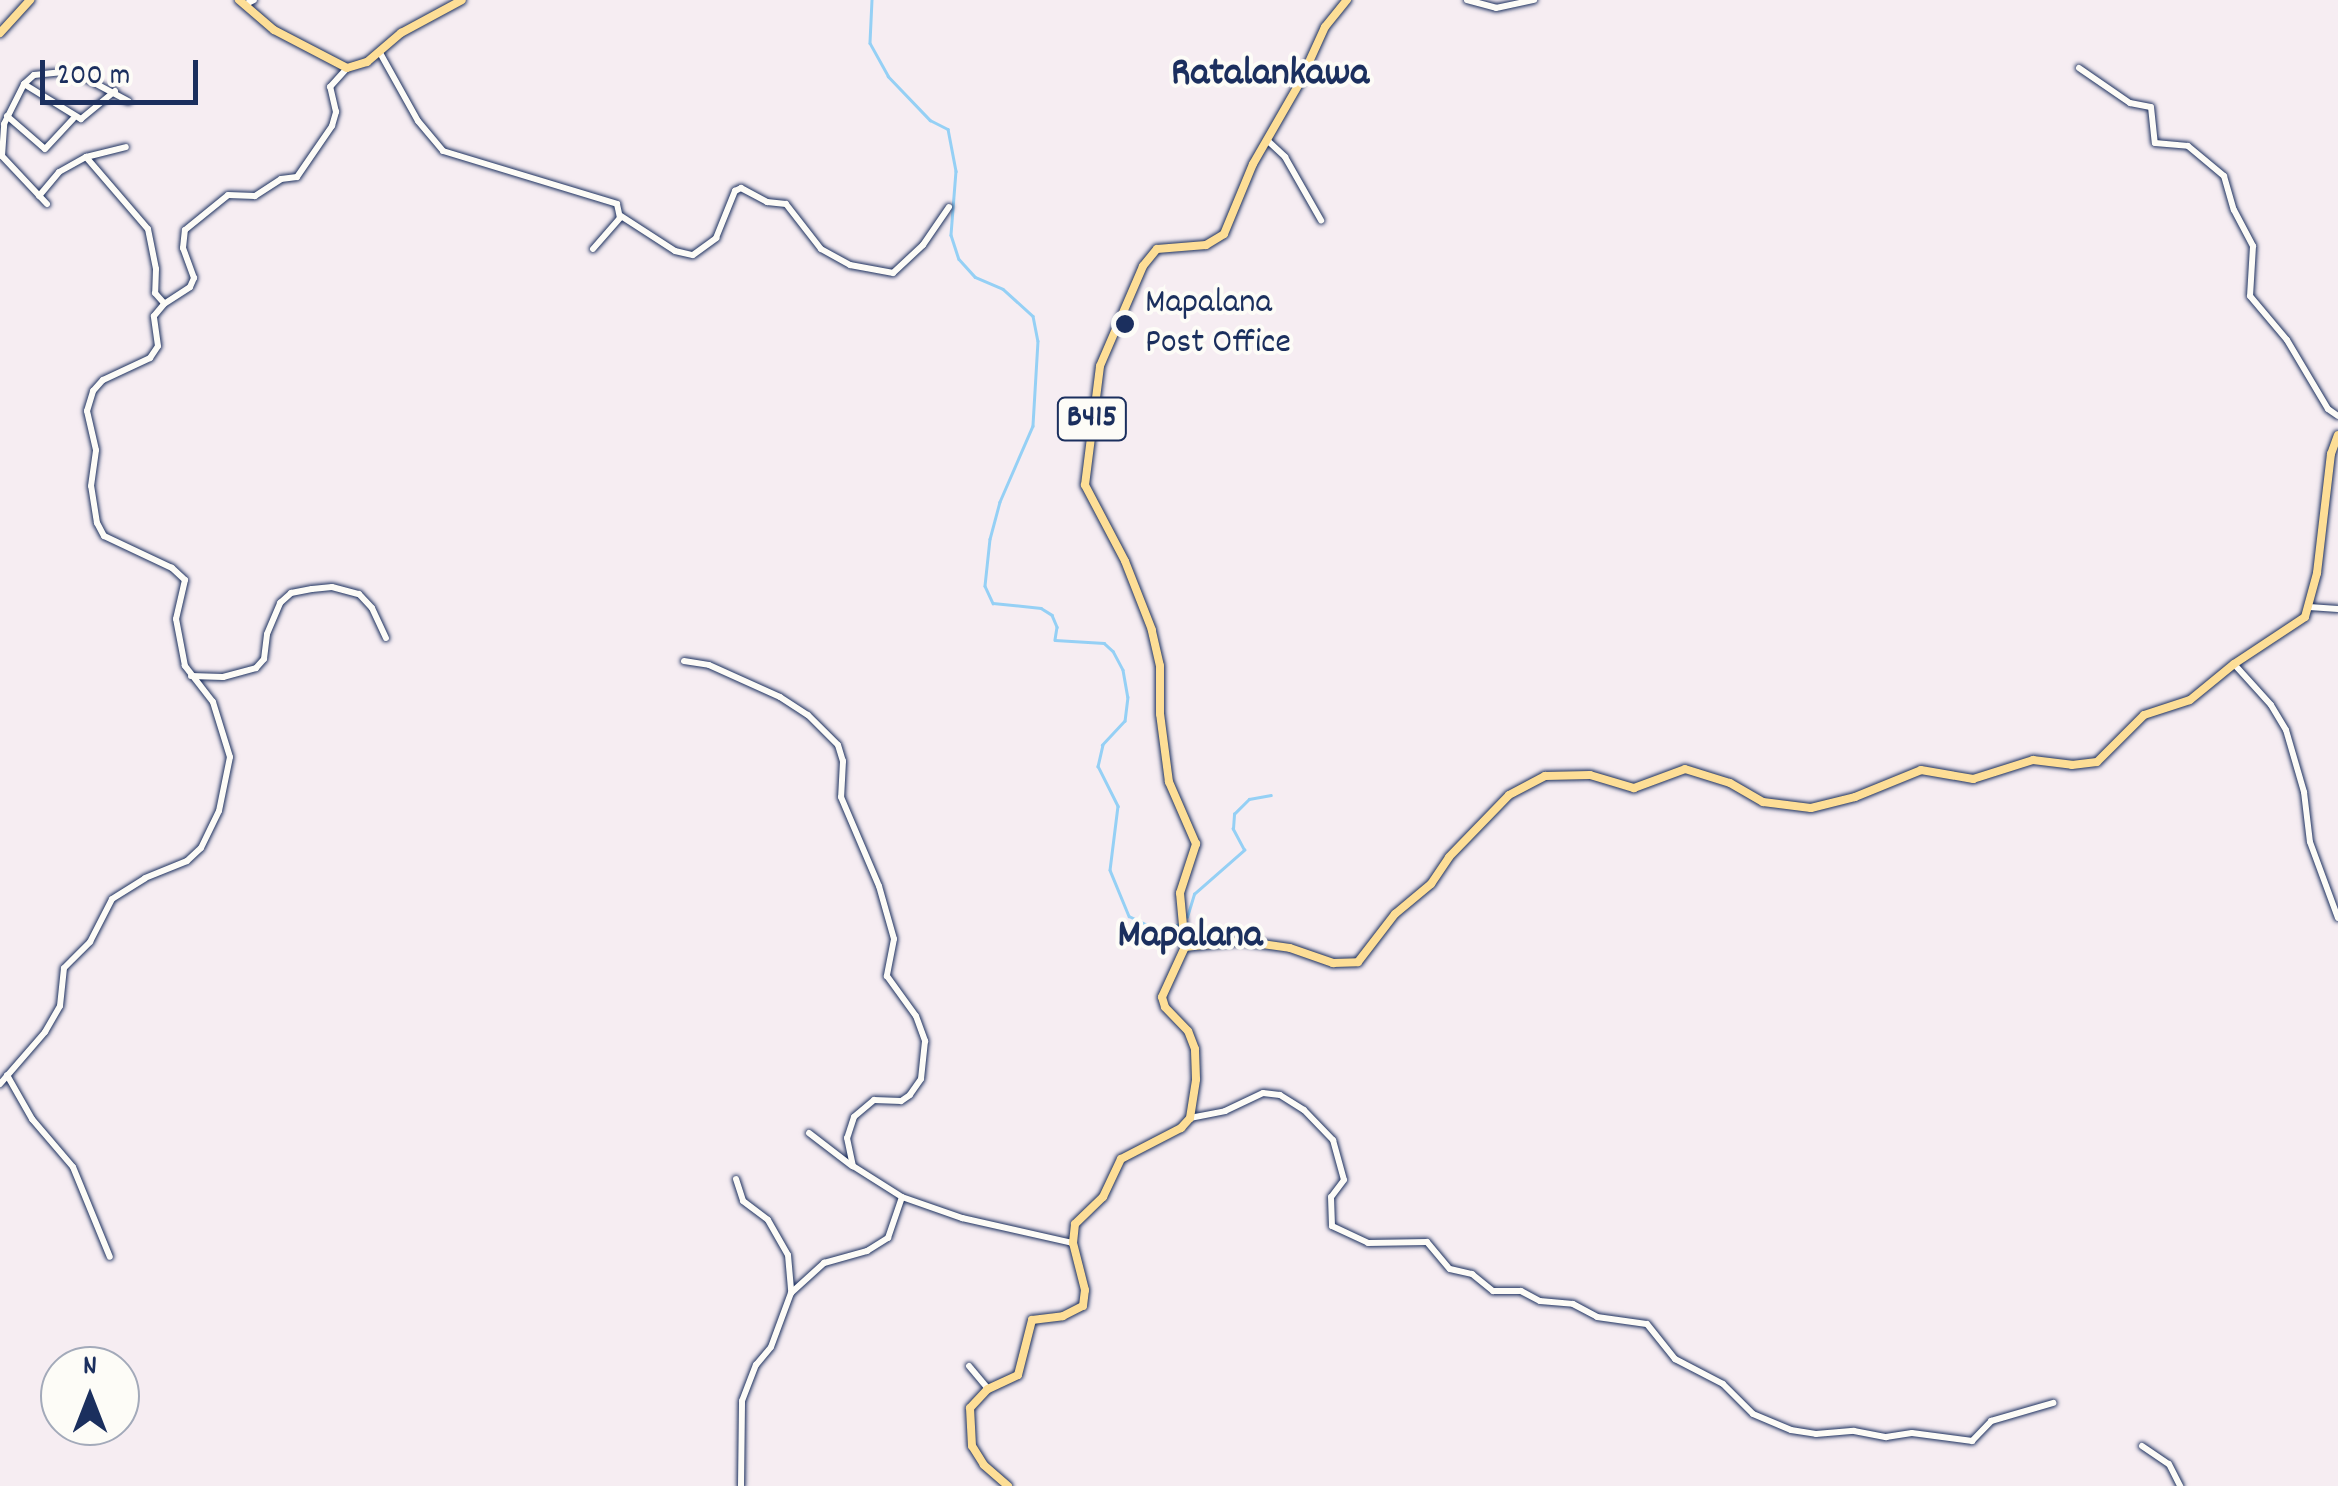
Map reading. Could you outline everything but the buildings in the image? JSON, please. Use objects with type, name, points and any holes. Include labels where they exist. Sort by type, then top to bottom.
[{"type":"main road","points":[[0,33],[30,0]]},
{"type":"main road","points":[[246,2],[306,50],[347,68],[366,62],[401,32],[462,0]]},
{"type":"main road","name":"B415","points":[[1190,1118],[1195,1049],[1188,1031],[1165,1008],[1162,997],[1185,948],[1180,893],[1196,844],[1169,782],[1160,714],[1160,666],[1152,630],[1124,561],[1086,485],[1089,441],[1100,366],[1143,266],[1157,249],[1206,245],[1224,234],[1325,27],[1347,0]]},
{"type":"main road","points":[[1185,948],[1240,941],[1290,948],[1342,965],[1358,962],[1396,914],[1431,884],[1449,857],[1498,806],[1545,776],[1590,775],[1634,788],[1685,769],[1730,784],[1763,802],[1811,808],[1855,797],[1920,770],[1973,779],[2032,760],[2086,766],[2097,762],[2144,715],[2190,700],[2234,664],[2297,626],[2309,606],[2338,435]]},
{"type":"main road","points":[[1008,1486],[984,1465],[972,1446],[970,1408],[988,1389],[1018,1375],[1032,1320],[1063,1316],[1083,1306],[1085,1290],[1073,1243],[1076,1224],[1104,1197],[1122,1159],[1181,1128],[1190,1118]]},
{"type":"street","points":[[1467,0],[1496,8],[1534,0]]},
{"type":"street","points":[[378,50],[418,121],[443,151],[617,204],[620,216],[676,251],[693,255],[716,238],[735,191],[741,188],[767,202],[786,204],[806,235],[821,249],[850,265],[892,273],[923,245],[950,207]]},
{"type":"street","points":[[0,1084],[60,1006],[64,968],[90,942],[112,899],[145,878],[187,862],[212,832],[230,757],[213,702],[190,676],[176,619],[185,580],[172,568],[104,536],[91,486],[97,460],[87,411],[93,390],[103,380],[150,358],[158,346],[154,316],[164,304],[182,296],[194,278],[183,248],[185,230],[228,195],[255,196],[281,179],[297,177],[332,126],[336,112],[330,87],[347,68]]},
{"type":"street","points":[[2079,68],[2130,103],[2150,107],[2155,143],[2188,146],[2224,176],[2234,210],[2253,246],[2250,296],[2287,340],[2328,409],[2338,416]]},
{"type":"street","points":[[46,204],[2,156],[4,120],[24,84],[46,71],[63,72],[115,91],[128,101]]},
{"type":"street","points":[[24,84],[80,119],[115,91]]},
{"type":"street","points":[[4,120],[45,149],[74,118]]},
{"type":"street","points":[[1267,140],[1285,157],[1321,220]]},
{"type":"street","points":[[39,196],[59,172],[86,157],[126,147]]},
{"type":"street","points":[[86,157],[148,229],[156,269],[155,293],[164,304]]},
{"type":"street","points":[[593,248],[620,216]]},
{"type":"street","points":[[190,676],[224,676],[256,668],[264,658],[267,634],[280,603],[291,593],[332,586],[359,594],[372,608],[386,638]]},
{"type":"street","points":[[2309,606],[2338,609]]},
{"type":"street","points":[[684,661],[710,664],[780,697],[808,715],[838,745],[843,760],[840,797],[879,886],[894,939],[887,976],[916,1016],[925,1041],[921,1078],[910,1095],[900,1100],[874,1100],[854,1117],[846,1138],[853,1166]]},
{"type":"street","points":[[2234,664],[2271,706],[2286,730],[2304,792],[2310,842],[2338,918]]},
{"type":"street","points":[[7,1075],[32,1119],[74,1167],[110,1256]]},
{"type":"street","points":[[1190,1118],[1225,1111],[1262,1092],[1280,1095],[1304,1110],[1333,1140],[1344,1180],[1331,1197],[1332,1226],[1368,1243],[1426,1242],[1450,1269],[1472,1274],[1493,1292],[1521,1291],[1540,1302],[1573,1304],[1596,1317],[1647,1324],[1659,1334],[1675,1359],[1723,1384],[1753,1414],[1791,1430],[1816,1434],[1854,1431],[1886,1437],[1912,1433],[1972,1441],[1991,1421],[2052,1403]]},
{"type":"street","points":[[810,1134],[902,1197],[992,1226],[1073,1243]]},
{"type":"street","points":[[736,1179],[743,1201],[768,1220],[788,1255],[790,1293],[771,1348],[756,1366],[742,1401],[742,1486]]},
{"type":"street","points":[[790,1293],[824,1263],[880,1245],[893,1228],[902,1197]]},
{"type":"street","points":[[969,1366],[988,1389]]},
{"type":"street","points":[[2142,1446],[2169,1464],[2180,1486]]},
{"type":"waterway","points":[[872,0],[870,43],[888,76],[930,120],[948,129],[956,171],[951,235],[959,259],[975,277],[1003,289],[1033,316],[1038,341],[1033,426],[1000,502],[990,539],[985,586],[993,603],[1041,608],[1052,615],[1057,627],[1055,640],[1104,643],[1113,651],[1123,670],[1128,697],[1125,721],[1103,745],[1098,766],[1118,806],[1110,870],[1129,916],[1162,932],[1181,923]]},
{"type":"waterway","points":[[1187,917],[1194,894],[1244,850],[1233,829],[1234,814],[1249,799],[1271,795]]},
{"type":"place","name":"Mapalana Post Office","points":[[1125,324]]},
{"type":"district","name":"Ratalankawa","points":[[1270,76]]},
{"type":"district","name":"Mapalana","points":[[1190,938]]}]
